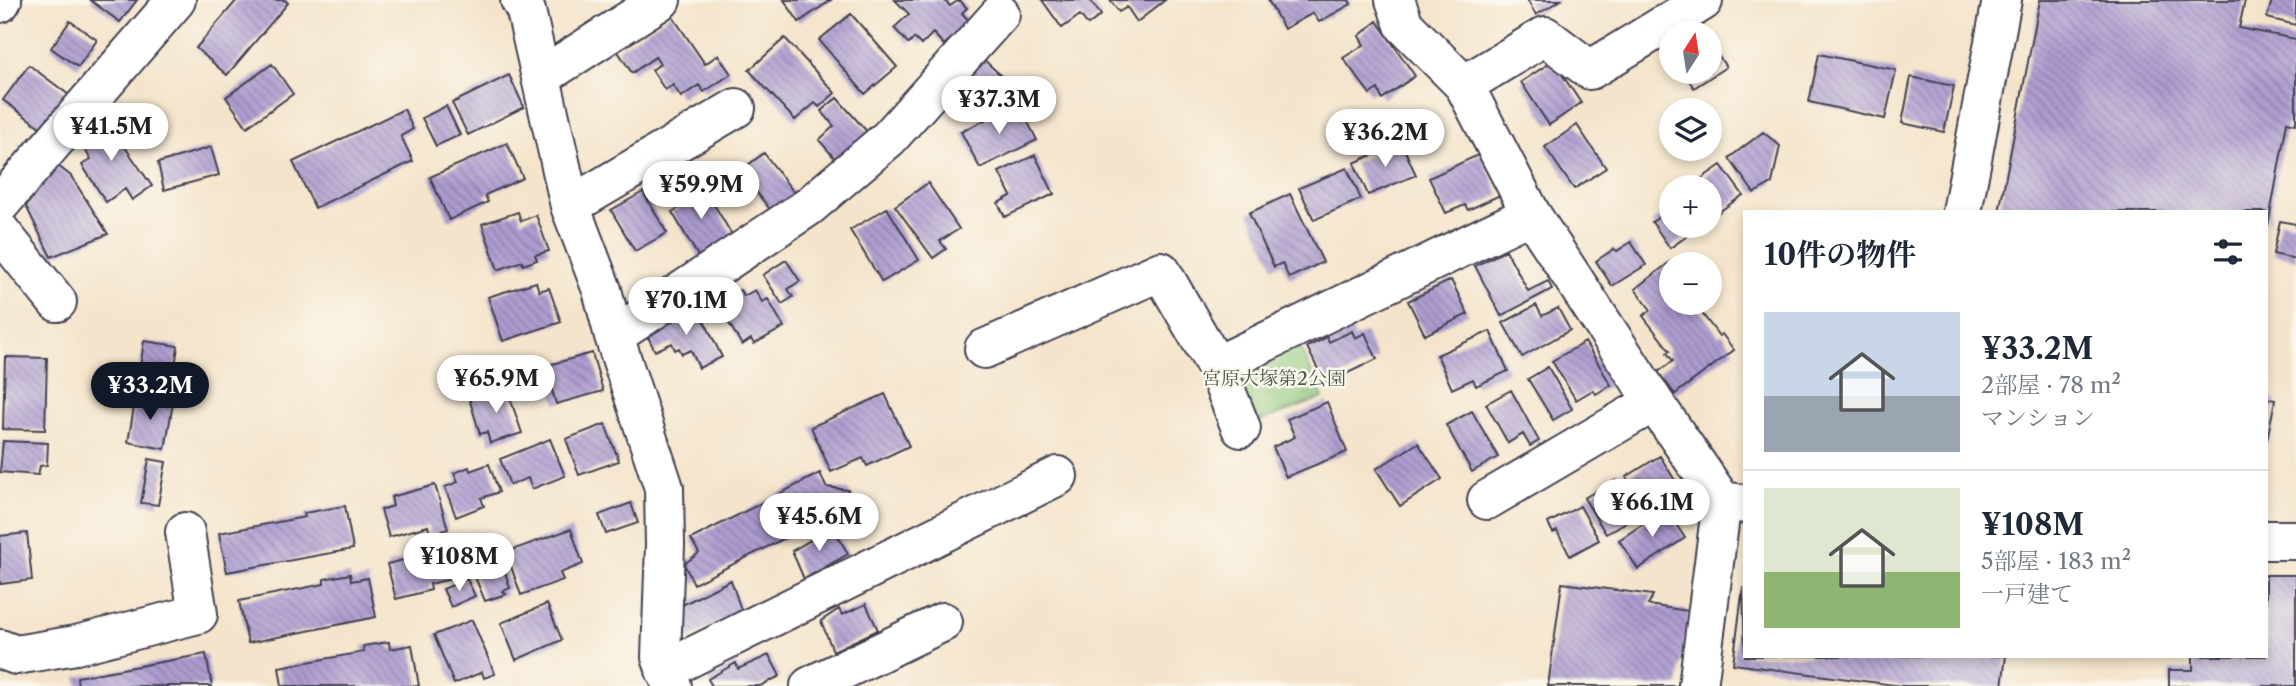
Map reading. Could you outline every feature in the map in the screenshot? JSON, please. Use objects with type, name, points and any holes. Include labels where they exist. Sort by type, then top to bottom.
[{"type":"street","points":[[0,204],[176,0]]},
{"type":"street","points":[[520,0],[526,11],[570,206],[602,290],[614,336],[664,488],[661,657],[669,678],[1058,476]]},
{"type":"street","points":[[541,77],[661,0]]},
{"type":"street","points":[[1395,0],[1404,25],[1464,85],[1531,214],[1654,402],[1733,503],[1698,686]]},
{"type":"street","points":[[1962,210],[2002,0]]},
{"type":"street","points":[[1464,85],[1545,36],[1590,70],[1703,1]]},
{"type":"street","points":[[614,336],[808,207],[889,138],[1000,14]]},
{"type":"street","points":[[570,206],[736,107]]},
{"type":"street","points":[[1216,366],[1531,214]]},
{"type":"street","points":[[0,231],[57,302]]},
{"type":"street","points":[[984,349],[1161,271],[1216,366],[1241,428]]},
{"type":"street","points":[[1487,500],[1654,402]]},
{"type":"street","points":[[12,663],[198,614],[186,531]]},
{"type":"street","points":[[2268,540],[2296,540]]},
{"type":"street","points":[[810,686],[943,622]]},
{"type":"green space","name":"宮原大塚第2公園","points":[[1292,329],[1323,398],[1241,428],[1216,366]]},
{"type":"building","points":[[90,0],[137,0],[120,22]]},
{"type":"building","points":[[237,0],[285,0],[288,3],[227,75],[196,48]]},
{"type":"building","points":[[784,0],[831,0],[799,22]]},
{"type":"building","points":[[895,0],[944,0],[950,6],[959,0],[967,8],[962,13],[970,22],[944,45],[933,33],[921,45],[914,38],[909,44],[894,28],[909,14]]},
{"type":"building","points":[[1042,0],[1090,0],[1101,15],[1088,25],[1080,15],[1062,28]]},
{"type":"building","points":[[1110,0],[1165,0],[1137,22],[1127,7],[1119,12]]},
{"type":"building","points":[[1268,0],[1349,0],[1351,4],[1319,22],[1313,13],[1284,29]]},
{"type":"building","points":[[1527,0],[1561,0],[1536,15]]},
{"type":"building","points":[[2040,0],[2245,0],[2239,28],[2296,39],[2296,124],[2287,122],[2268,226],[2268,210],[1999,210]]},
{"type":"building","points":[[2272,0],[2296,0],[2296,25],[2267,18]]},
{"type":"building","points":[[671,14],[705,64],[718,55],[731,74],[704,92],[699,85],[681,97],[673,85],[665,90],[652,70],[660,64],[655,57],[632,73],[617,50]]},
{"type":"building","points":[[851,14],[897,67],[865,94],[819,40]]},
{"type":"building","points":[[70,21],[97,40],[78,67],[51,48]]},
{"type":"building","points":[[1377,21],[1415,76],[1382,99],[1378,89],[1370,94],[1343,58],[1364,45],[1359,36]]},
{"type":"building","points":[[785,38],[835,93],[819,107],[815,103],[795,120],[749,70]]},
{"type":"building","points":[[1819,54],[1896,70],[1885,119],[1809,102]]},
{"type":"building","points":[[982,58],[1007,81],[979,114],[953,91]]},
{"type":"building","points":[[1553,61],[1581,103],[1549,125],[1521,82]]},
{"type":"building","points":[[272,64],[293,94],[247,127],[226,97]]},
{"type":"building","points":[[29,65],[69,95],[44,130],[3,100]]},
{"type":"building","points":[[509,75],[524,107],[468,135],[452,103]]},
{"type":"building","points":[[1911,77],[1954,86],[1944,132],[1902,123]]},
{"type":"building","points":[[837,98],[870,135],[838,162],[819,140],[834,126],[821,111]]},
{"type":"building","points":[[1018,103],[1037,140],[980,168],[961,132]]},
{"type":"building","points":[[446,106],[460,135],[436,146],[422,118]]},
{"type":"building","points":[[404,109],[413,129],[401,136],[413,161],[315,208],[293,162]]},
{"type":"building","points":[[104,117],[152,186],[132,200],[125,189],[106,202],[82,165],[91,159],[75,136]]},
{"type":"building","points":[[1577,125],[1606,168],[1574,189],[1545,147]]},
{"type":"building","points":[[1763,132],[1780,146],[1772,183],[1754,193],[1729,158]]},
{"type":"building","points":[[1401,142],[1416,175],[1368,195],[1354,163]]},
{"type":"building","points":[[507,143],[523,178],[485,195],[488,202],[449,220],[430,177]]},
{"type":"building","points":[[211,147],[219,175],[164,190],[158,163]]},
{"type":"building","points":[[764,153],[795,194],[772,212],[740,171]]},
{"type":"building","points":[[1480,154],[1500,195],[1468,210],[1465,205],[1446,213],[1429,178]]},
{"type":"building","points":[[1035,155],[1054,194],[1005,217],[998,203],[1011,196],[999,172]]},
{"type":"building","points":[[57,165],[71,176],[108,234],[51,257],[26,206]]},
{"type":"building","points":[[1721,165],[1743,195],[1722,210],[1722,175],[1706,175]]},
{"type":"building","points":[[1347,168],[1361,199],[1314,220],[1299,188]]},
{"type":"building","points":[[699,179],[735,240],[701,261],[672,212],[679,208],[671,196]]},
{"type":"building","points":[[928,183],[959,229],[940,241],[946,249],[933,258],[895,206]]},
{"type":"building","points":[[643,192],[667,233],[635,251],[611,210]]},
{"type":"building","points":[[1290,194],[1323,262],[1289,278],[1282,263],[1274,267],[1249,213]]},
{"type":"building","points":[[887,208],[919,260],[882,282],[850,230]]},
{"type":"building","points":[[518,212],[521,221],[536,215],[549,251],[535,255],[537,260],[523,265],[522,261],[498,270],[482,224]]},
{"type":"building","points":[[1659,217],[1659,232],[1652,222]]},
{"type":"building","points":[[2280,221],[2296,224],[2296,259],[2273,254]]},
{"type":"building","points":[[1663,238],[1684,238],[1670,248]]},
{"type":"building","points":[[1631,242],[1646,265],[1612,286],[1596,261]]},
{"type":"building","points":[[1506,250],[1528,291],[1548,281],[1552,289],[1501,316],[1475,266]]},
{"type":"building","points":[[786,260],[800,281],[788,289],[793,297],[782,304],[763,275]]},
{"type":"building","points":[[1659,270],[1659,315],[1703,315],[1734,350],[1675,394],[1658,372],[1673,361],[1667,353],[1670,351],[1643,316],[1651,310],[1635,289]]},
{"type":"building","points":[[1451,280],[1468,314],[1425,335],[1408,301]]},
{"type":"building","points":[[536,282],[539,291],[549,288],[561,322],[503,341],[488,297]]},
{"type":"building","points":[[740,290],[744,296],[755,290],[762,302],[768,299],[784,327],[754,344],[751,339],[742,345],[717,303]]},
{"type":"building","points":[[1536,305],[1542,316],[1558,308],[1570,330],[1522,357],[1503,323]]},
{"type":"building","points":[[697,306],[722,357],[699,368],[691,350],[682,354],[679,348],[675,350],[672,343],[655,351],[645,331]]},
{"type":"building","points":[[1352,331],[1355,338],[1365,333],[1377,359],[1325,384],[1307,347],[1327,337],[1329,342]]},
{"type":"building","points":[[1490,331],[1508,371],[1476,386],[1473,379],[1452,389],[1437,355]]},
{"type":"building","points":[[144,341],[178,346],[171,394],[137,389]]},
{"type":"building","points":[[1585,342],[1611,385],[1596,394],[1593,390],[1576,400],[1552,361]]},
{"type":"building","points":[[592,353],[603,391],[556,404],[545,366]]},
{"type":"building","points":[[5,357],[47,358],[45,430],[3,429]]},
{"type":"building","points":[[1548,367],[1572,409],[1553,420],[1528,379]]},
{"type":"building","points":[[506,386],[522,433],[490,443],[487,432],[480,434],[469,398]]},
{"type":"building","points":[[1511,390],[1539,441],[1530,446],[1523,434],[1508,443],[1486,404]]},
{"type":"building","points":[[885,394],[909,446],[867,466],[863,458],[831,472],[811,427]]},
{"type":"building","points":[[136,396],[173,403],[165,449],[128,442]]},
{"type":"building","points":[[2268,398],[2275,400],[2268,435]]},
{"type":"building","points":[[1327,402],[1347,452],[1286,477],[1273,447],[1295,437],[1287,419]]},
{"type":"building","points":[[1472,411],[1498,457],[1472,472],[1446,425]]},
{"type":"building","points":[[605,424],[619,461],[579,475],[566,439]]},
{"type":"building","points":[[550,439],[565,476],[532,489],[528,478],[510,485],[500,459]]},
{"type":"building","points":[[3,441],[48,443],[47,465],[40,466],[38,475],[0,472]]},
{"type":"building","points":[[1418,443],[1442,479],[1400,506],[1376,469]]},
{"type":"building","points":[[1660,456],[1679,487],[1646,508],[1626,477]]},
{"type":"building","points":[[149,459],[166,462],[158,505],[141,503]]},
{"type":"building","points":[[489,464],[499,492],[481,498],[484,506],[456,517],[445,487],[458,482],[454,473]]},
{"type":"building","points":[[820,473],[826,487],[848,490],[854,503],[694,584],[684,564],[699,553],[691,539]]},
{"type":"building","points":[[1616,480],[1638,515],[1606,534],[1584,498]]},
{"type":"building","points":[[435,485],[448,529],[430,534],[428,526],[389,537],[381,510],[393,506],[391,497]]},
{"type":"building","points":[[631,503],[638,523],[606,534],[599,515]]},
{"type":"building","points":[[345,506],[353,549],[227,572],[219,533],[305,517],[304,513]]},
{"type":"building","points":[[1580,506],[1599,540],[1570,556],[1557,531],[1553,533],[1548,523]]},
{"type":"building","points":[[1666,509],[1685,538],[1638,569],[1619,540]]},
{"type":"building","points":[[833,527],[848,554],[804,579],[792,551]]},
{"type":"building","points":[[571,529],[583,564],[560,573],[563,580],[521,595],[506,552]]},
{"type":"building","points":[[27,533],[32,580],[0,584],[0,536]]},
{"type":"building","points":[[448,549],[455,578],[430,584],[431,590],[396,599],[387,564]]},
{"type":"building","points":[[499,553],[510,588],[503,591],[506,594],[485,601],[470,565]]},
{"type":"building","points":[[350,574],[351,581],[368,578],[376,617],[248,643],[239,601],[324,584],[324,579]]},
{"type":"building","points":[[2268,575],[2296,575],[2296,686],[2169,686],[2169,670],[2193,670],[2193,658],[2268,658]]},
{"type":"building","points":[[467,579],[475,596],[451,607],[443,589]]},
{"type":"building","points":[[731,580],[741,610],[685,641],[680,633],[682,605]]},
{"type":"building","points":[[1562,583],[1653,595],[1648,605],[1689,611],[1678,686],[1548,686]]},
{"type":"building","points":[[1743,587],[1743,658],[2006,658],[2002,686],[1902,686],[1733,664]]},
{"type":"building","points":[[547,604],[562,640],[516,660],[501,623]]},
{"type":"building","points":[[866,604],[878,630],[833,651],[821,621],[839,609],[842,615]]},
{"type":"building","points":[[472,620],[495,674],[484,678],[482,672],[454,684],[434,635]]},
{"type":"building","points":[[389,642],[390,649],[412,645],[419,686],[282,686],[279,667],[364,652],[363,646]]},
{"type":"building","points":[[206,654],[212,686],[78,686],[77,677]]},
{"type":"building","points":[[769,655],[780,676],[760,686],[712,686],[708,679],[736,663],[738,669]]}]
